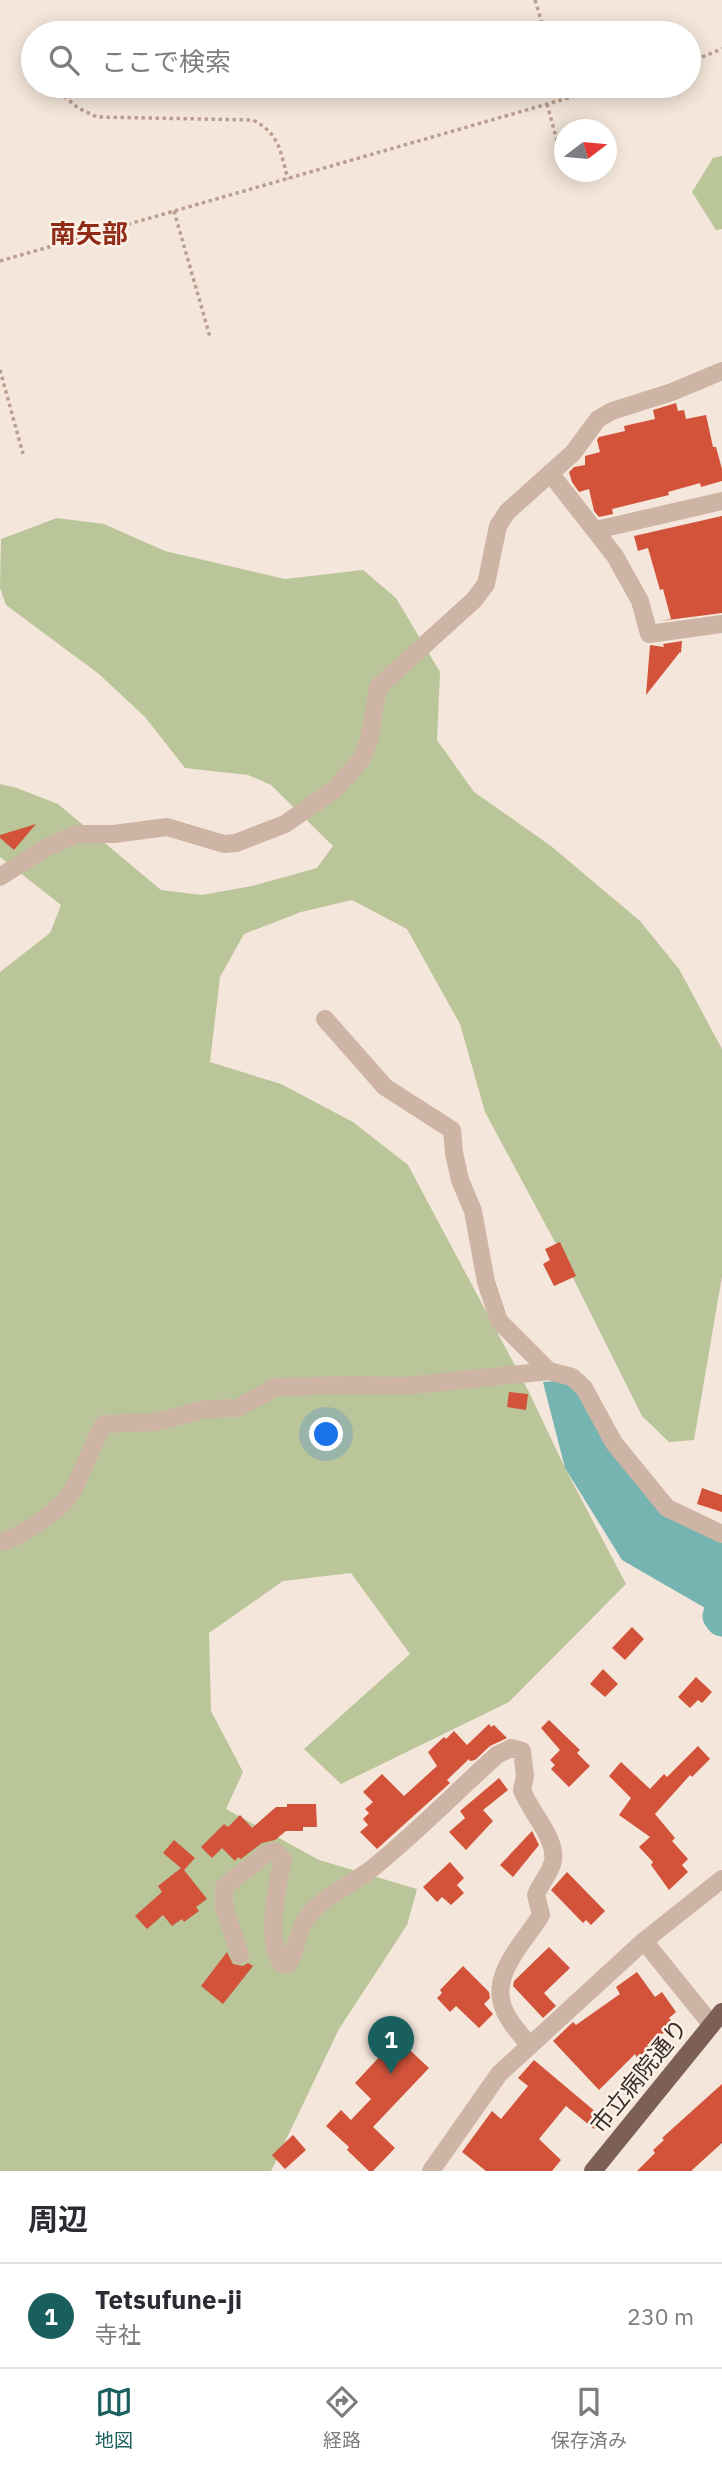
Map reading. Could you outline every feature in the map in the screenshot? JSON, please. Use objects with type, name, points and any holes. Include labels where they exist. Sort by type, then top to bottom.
[{"type":"main road","name":"市立病院通り","points":[[593,2171],[717,2018]]},
{"type":"street","points":[[0,877],[45,848],[77,834],[114,834],[167,827],[224,844],[236,843],[285,824],[334,790],[362,760],[369,738],[377,687],[474,600],[486,584],[498,526],[507,512],[573,453],[598,419],[611,411],[672,392],[722,371]]},
{"type":"street","points":[[550,472],[615,555],[640,601],[649,634],[722,624]]},
{"type":"street","points":[[596,530],[722,501]]},
{"type":"street","points":[[325,1019],[385,1087],[452,1130],[460,1180],[473,1211],[486,1282],[499,1321],[550,1371]]},
{"type":"street","points":[[0,1542],[10,1540],[47,1515],[70,1495],[91,1446],[104,1424],[156,1422],[206,1409],[238,1408],[276,1387],[405,1386],[550,1371],[572,1377],[584,1388],[614,1443],[667,1508],[722,1534]]},
{"type":"street","points":[[240,1955],[223,1908],[224,1887],[266,1854],[275,1850],[282,1859],[273,1901],[276,1955],[282,1964],[289,1963],[306,1919],[322,1902],[373,1868],[497,1755],[511,1748],[522,1751],[525,1776],[522,1790],[525,1800],[543,1826],[554,1852],[553,1864],[536,1895],[541,1915],[510,1957],[502,1975],[501,2000],[507,2017],[530,2046]]},
{"type":"street","points":[[431,2171],[499,2074],[644,1941],[722,1879]]},
{"type":"street","points":[[644,1941],[717,2018]]},
{"type":"path","points":[[535,0],[541,21]]},
{"type":"path","points":[[701,57],[722,49]]},
{"type":"path","points":[[66,98],[78,108],[97,117],[253,120],[265,126],[277,140],[288,179]]},
{"type":"path","points":[[0,261],[568,98]]},
{"type":"path","points":[[547,104],[554,130]]},
{"type":"path","points":[[174,211],[210,337]]},
{"type":"path","points":[[0,370],[23,454]]},
{"type":"green space","points":[[722,156],[722,229],[716,230],[692,192],[713,158]]},
{"type":"green space","points":[[57,518],[104,524],[165,551],[285,579],[363,570],[396,598],[440,672],[437,740],[474,792],[551,846],[640,921],[679,969],[722,1049],[722,1276],[694,1440],[669,1442],[642,1416],[557,1246],[485,1112],[460,1024],[407,929],[352,900],[301,912],[244,934],[220,977],[210,1062],[281,1084],[353,1122],[408,1165],[529,1392],[565,1468],[626,1584],[509,1702],[341,1784],[304,1749],[410,1654],[351,1573],[283,1581],[209,1633],[211,1711],[243,1772],[226,1809],[319,1860],[417,1889],[407,1925],[339,2029],[271,2171],[0,2171],[0,972],[50,933],[61,905],[0,857],[0,784],[58,804],[161,890],[202,895],[252,886],[317,868],[333,846],[271,785],[248,775],[185,768],[145,717],[99,674],[6,605],[0,588],[1,539]]},
{"type":"water","points":[[570,1380],[665,1512],[722,1538],[722,1610],[719,1616],[622,1560],[565,1468],[543,1382]]},
{"type":"building","points":[[676,403],[678,411],[684,410],[686,419],[706,415],[713,447],[716,447],[722,469],[722,481],[701,487],[700,483],[668,492],[669,495],[612,509],[613,514],[599,517],[594,511],[589,489],[579,492],[569,472],[574,467],[585,465],[585,456],[600,452],[597,440],[599,437],[625,431],[624,426],[655,419],[653,410]]},
{"type":"building","points":[[722,516],[722,613],[660,621],[671,619],[663,589],[660,590],[648,548],[638,551],[634,536]]},
{"type":"building","points":[[682,641],[681,653],[646,695],[650,645],[664,647],[663,644]]},
{"type":"building","points":[[36,824],[14,850],[0,838],[0,835]]},
{"type":"building","points":[[560,1242],[576,1276],[554,1286],[543,1264],[550,1260],[545,1249]]},
{"type":"building","points":[[509,1392],[528,1394],[526,1410],[507,1407]]},
{"type":"building","points":[[702,1488],[722,1495],[722,1512],[697,1504]]},
{"type":"building","points":[[632,1627],[644,1639],[625,1660],[612,1648]]},
{"type":"building","points":[[603,1669],[618,1684],[605,1697],[590,1684]]},
{"type":"building","points":[[696,1677],[712,1692],[702,1703],[698,1700],[690,1708],[678,1697]]},
{"type":"building","points":[[549,1720],[580,1750],[577,1753],[590,1766],[569,1787],[551,1769],[555,1765],[550,1760],[560,1750],[541,1728]]},
{"type":"building","points":[[489,1724],[491,1727],[494,1725],[507,1738],[490,1746],[475,1760],[469,1759],[447,1780],[450,1783],[377,1849],[360,1832],[368,1825],[363,1819],[369,1813],[365,1809],[373,1802],[363,1792],[382,1774],[404,1796],[437,1766],[428,1752],[444,1737],[446,1739],[454,1731],[467,1745]]},
{"type":"building","points":[[698,1746],[710,1759],[692,1777],[690,1775],[655,1814],[675,1838],[672,1841],[688,1859],[682,1865],[688,1872],[669,1890],[651,1865],[653,1862],[639,1847],[650,1837],[619,1815],[631,1798],[609,1776],[621,1762],[650,1789],[664,1774],[667,1777]]},
{"type":"building","points":[[499,1778],[508,1790],[483,1810],[493,1821],[466,1850],[449,1832],[465,1818],[460,1811]]},
{"type":"building","points":[[287,1804],[316,1804],[317,1827],[303,1827],[303,1831],[286,1831],[275,1840],[262,1843],[235,1861],[222,1848],[212,1858],[201,1847],[224,1824],[228,1827],[240,1815],[252,1828],[276,1807],[287,1807]]},
{"type":"building","points":[[532,1831],[539,1845],[513,1877],[500,1865]]},
{"type":"building","points":[[174,1840],[195,1858],[184,1870],[207,1899],[196,1907],[199,1911],[184,1922],[182,1919],[172,1926],[163,1915],[147,1929],[135,1916],[162,1892],[158,1886],[181,1868],[163,1853]]},
{"type":"building","points":[[450,1862],[464,1878],[457,1885],[464,1893],[451,1905],[442,1897],[437,1902],[423,1887]]},
{"type":"building","points":[[567,1872],[605,1911],[591,1925],[586,1920],[583,1923],[551,1890]]},
{"type":"building","points":[[549,1947],[570,1968],[544,1993],[556,2006],[543,2018],[513,1986],[514,1981]]},
{"type":"building","points":[[227,1952],[233,1964],[243,1966],[248,1963],[253,1966],[223,2004],[201,1986]]},
{"type":"building","points":[[463,1966],[489,1992],[490,1998],[484,2004],[493,2014],[479,2028],[456,2006],[450,2012],[437,1998],[442,1993],[440,1990]]},
{"type":"building","points":[[637,1972],[655,1997],[662,1992],[676,2012],[669,2018],[674,2025],[647,2045],[650,2048],[637,2058],[635,2054],[599,2090],[553,2041],[573,2022],[576,2025],[620,1994],[616,1987]]},
{"type":"building","points":[[397,2038],[429,2068],[373,2127],[395,2148],[373,2171],[369,2171],[347,2150],[349,2147],[326,2126],[341,2110],[351,2120],[371,2099],[355,2083]]},
{"type":"building","points":[[534,2060],[603,2118],[594,2129],[566,2106],[539,2139],[561,2160],[552,2171],[486,2171],[462,2152],[492,2111],[501,2119],[528,2086],[518,2078]]},
{"type":"building","points":[[722,2084],[722,2143],[691,2171],[637,2171],[655,2153],[653,2150],[664,2140],[662,2138]]},
{"type":"building","points":[[293,2135],[306,2150],[285,2169],[272,2155]]},
{"type":"waterway","points":[[719,1616],[722,1620]]},
{"type":"place","name":"Tetsufune-ji","points":[[391,2074]]},
{"type":"district","name":"南矢部","points":[[89,234]]}]
